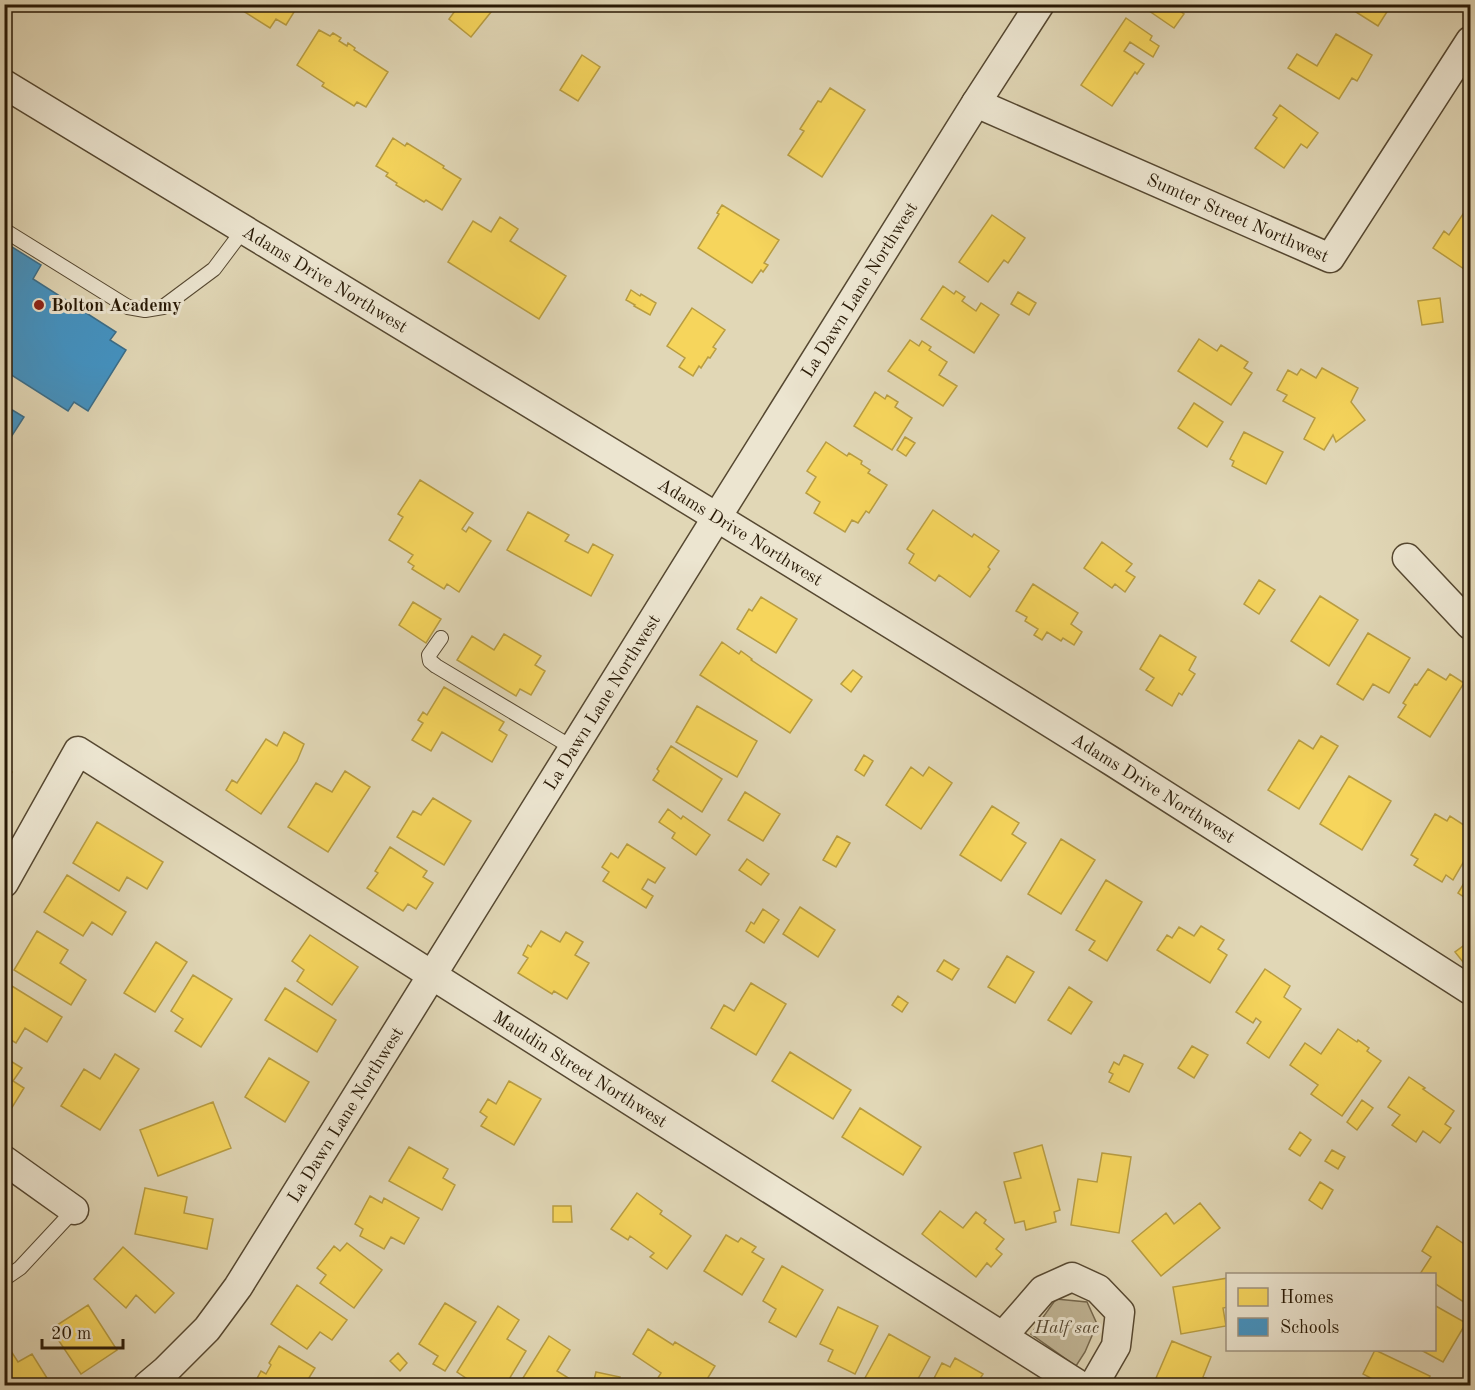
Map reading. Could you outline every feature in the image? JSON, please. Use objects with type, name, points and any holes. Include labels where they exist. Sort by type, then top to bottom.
[{"type":"street","name":"La Dawn Lane Northwest","points":[[147,1386],[207,1329],[238,1287],[717,517],[1040,4]]},
{"type":"street","name":"Sumter Street Northwest","points":[[976,103],[1330,258],[1470,41]]},
{"type":"street","name":"Adams Drive Northwest","points":[[4,84],[717,517],[1115,763],[1470,990]]},
{"type":"street","points":[[1407,558],[1470,625]]},
{"type":"street","name":"Mauldin Street Northwest","points":[[4,883],[78,751],[1081,1386]]},
{"type":"street","points":[[4,1160],[74,1210]]},
{"type":"street","points":[[1003,1336],[1043,1290],[1072,1277],[1098,1289],[1120,1312],[1116,1346],[1093,1386]]},
{"type":"lane","points":[[4,230],[128,308],[145,310],[163,307],[214,269],[244,229]]},
{"type":"lane","points":[[441,639],[429,655],[430,661],[436,666],[573,748]]},
{"type":"lane","points":[[4,1279],[20,1268],[74,1210]]},
{"type":"green space","name":"Half sac","points":[[1056,1299],[1087,1302],[1097,1324],[1076,1366],[1031,1334]]},
{"type":"building: Homes","points":[[232,4],[299,4],[286,25],[276,19],[270,28]]},
{"type":"building: Homes","points":[[460,4],[481,4],[491,12],[471,37],[449,19]]},
{"type":"building: Homes","points":[[1139,4],[1179,4],[1176,8],[1184,14],[1174,28]]},
{"type":"building: Homes","points":[[1350,4],[1401,4],[1397,11],[1390,7],[1378,26],[1348,7]]},
{"type":"building: Homes","points":[[1126,18],[1152,36],[1150,40],[1159,46],[1153,57],[1130,42],[1124,51],[1144,64],[1137,74],[1135,72],[1112,106],[1081,85]]},
{"type":"building: Homes","points":[[319,30],[330,36],[333,33],[341,38],[339,41],[347,46],[348,43],[355,48],[354,50],[388,72],[366,107],[357,102],[354,106],[322,86],[324,83],[297,65]]},
{"type":"building: Homes","points":[[1336,34],[1372,55],[1357,81],[1352,78],[1339,99],[1288,68],[1297,54],[1317,66]]},
{"type":"building: Homes","points":[[582,55],[600,67],[578,101],[560,90]]},
{"type":"building: Homes","points":[[830,88],[865,110],[822,177],[788,155],[804,131],[800,129],[818,101],[821,102]]},
{"type":"building: Homes","points":[[1280,105],[1318,133],[1307,148],[1301,144],[1284,168],[1255,148],[1277,118],[1273,115]]},
{"type":"building: Homes","points":[[393,138],[405,146],[407,143],[461,179],[442,210],[396,185],[397,183],[386,176],[388,173],[376,166]]},
{"type":"building: Homes","points":[[722,205],[779,240],[764,263],[768,265],[763,272],[761,270],[752,283],[698,248]]},
{"type":"building: Homes","points":[[1465,211],[1470,215],[1470,266],[1467,271],[1433,248],[1444,231],[1449,235]]},
{"type":"building: Homes","points":[[992,215],[1025,238],[1008,263],[1004,260],[988,282],[959,262]]},
{"type":"building: Homes","points":[[500,217],[518,229],[510,241],[566,276],[539,319],[448,262],[473,221],[491,232]]},
{"type":"building: Homes","points":[[943,286],[954,294],[956,291],[965,297],[962,301],[976,311],[981,303],[999,315],[974,353],[921,319]]},
{"type":"building: Homes","points":[[631,290],[656,303],[650,315],[626,300]]},
{"type":"building: Homes","points":[[1018,292],[1036,303],[1029,315],[1011,304]]},
{"type":"building: Homes","points":[[1440,298],[1443,322],[1422,325],[1418,301]]},
{"type":"building: Homes","points":[[692,308],[725,330],[713,347],[716,349],[710,358],[708,357],[701,368],[699,366],[693,376],[679,367],[685,358],[667,346]]},
{"type":"building: Homes","points":[[1199,339],[1217,351],[1221,345],[1248,362],[1244,368],[1252,373],[1231,405],[1178,371]]},
{"type":"building: Homes","points":[[910,340],[919,346],[922,341],[931,347],[929,350],[947,362],[939,375],[957,386],[943,406],[888,371]]},
{"type":"building: Homes","points":[[1322,368],[1358,388],[1351,402],[1365,420],[1336,442],[1333,435],[1324,450],[1304,439],[1315,418],[1283,401],[1287,395],[1277,390],[1288,370],[1297,375],[1301,369],[1316,378]]},
{"type":"building: Homes","points":[[875,392],[885,399],[887,395],[898,402],[895,407],[912,418],[892,450],[854,426]]},
{"type":"building: Homes","points":[[1194,403],[1223,422],[1207,447],[1178,428]]},
{"type":"building: Homes","points":[[1244,432],[1283,452],[1266,484],[1232,466],[1234,461],[1230,459]]},
{"type":"building: Homes","points":[[905,437],[915,443],[906,456],[897,450]]},
{"type":"building: Homes","points":[[826,442],[847,456],[849,453],[862,461],[861,464],[870,470],[868,473],[887,485],[869,513],[866,511],[858,523],[852,520],[845,532],[814,513],[820,502],[806,493],[816,477],[807,471]]},
{"type":"building: Homes","points":[[420,480],[473,513],[462,529],[466,532],[469,527],[491,541],[459,592],[447,584],[444,589],[412,569],[414,566],[408,562],[413,555],[389,540],[403,517],[398,514]]},
{"type":"building: Homes","points":[[933,510],[972,537],[974,534],[999,551],[988,567],[990,569],[970,597],[939,575],[935,581],[909,563],[914,554],[907,549]]},
{"type":"building: Homes","points":[[528,512],[569,535],[565,541],[588,553],[593,544],[613,555],[591,596],[507,550]]},
{"type":"building: Homes","points":[[1102,542],[1132,564],[1126,571],[1135,577],[1125,592],[1115,584],[1112,588],[1084,568]]},
{"type":"building: Homes","points":[[1259,580],[1275,590],[1259,614],[1244,604]]},
{"type":"building: Homes","points":[[1033,584],[1078,613],[1071,624],[1082,632],[1074,645],[1063,638],[1061,641],[1047,632],[1042,640],[1034,635],[1038,629],[1025,621],[1027,617],[1016,611]]},
{"type":"building: Homes","points":[[1320,596],[1358,620],[1329,666],[1291,641]]},
{"type":"building: Homes","points":[[761,597],[797,619],[776,653],[737,629],[749,609],[752,611]]},
{"type":"building: Homes","points":[[413,602],[441,619],[426,643],[399,625]]},
{"type":"building: Homes","points":[[1368,633],[1410,658],[1389,693],[1373,684],[1363,700],[1337,684]]},
{"type":"building: Homes","points":[[504,634],[541,656],[535,665],[545,671],[531,695],[520,689],[516,696],[457,660],[472,636],[494,650]]},
{"type":"building: Homes","points":[[1160,635],[1196,657],[1189,670],[1195,674],[1182,695],[1179,693],[1172,706],[1146,690],[1154,678],[1140,669]]},
{"type":"building: Homes","points":[[722,642],[739,654],[741,651],[812,700],[790,733],[700,675]]},
{"type":"building: Homes","points":[[1428,669],[1446,680],[1450,674],[1464,683],[1430,737],[1398,717],[1406,705],[1403,703]]},
{"type":"building: Homes","points":[[853,670],[862,677],[851,692],[841,684]]},
{"type":"building: Homes","points":[[444,687],[504,722],[499,730],[507,735],[492,762],[442,732],[431,751],[412,740],[423,723],[418,720],[423,712],[427,715]]},
{"type":"building: Homes","points":[[697,706],[757,741],[737,777],[676,742]]},
{"type":"building: Homes","points":[[284,732],[304,744],[297,761],[261,814],[226,790],[232,780],[237,783],[266,739],[277,746]]},
{"type":"building: Homes","points":[[1321,736],[1338,746],[1299,809],[1268,790],[1299,740],[1313,749]]},
{"type":"building: Homes","points":[[671,746],[722,779],[702,812],[653,780]]},
{"type":"building: Homes","points":[[864,755],[873,761],[864,776],[855,770]]},
{"type":"building: Homes","points":[[911,767],[923,776],[929,767],[952,783],[921,829],[886,805]]},
{"type":"building: Homes","points":[[4,768],[12,772],[4,787]]},
{"type":"building: Homes","points":[[345,771],[370,787],[328,852],[288,827],[316,783],[332,792]]},
{"type":"building: Homes","points":[[1349,776],[1391,801],[1362,850],[1320,824]]},
{"type":"building: Homes","points":[[745,792],[780,814],[763,841],[728,820]]},
{"type":"building: Homes","points":[[433,798],[471,821],[444,865],[397,837],[413,811],[421,815]]},
{"type":"building: Homes","points":[[992,806],[1019,823],[1012,834],[1026,843],[1001,881],[960,855]]},
{"type":"building: Homes","points":[[668,809],[681,819],[683,816],[710,835],[696,855],[672,838],[675,833],[659,822]]},
{"type":"building: Homes","points":[[1435,814],[1447,821],[1450,816],[1470,829],[1470,851],[1453,880],[1446,875],[1442,882],[1414,865],[1418,859],[1411,855]]},
{"type":"building: Homes","points":[[97,822],[163,862],[147,889],[127,877],[119,891],[73,863]]},
{"type":"building: Homes","points":[[837,836],[850,843],[836,867],[823,860]]},
{"type":"building: Homes","points":[[1061,839],[1095,860],[1061,914],[1028,894]]},
{"type":"building: Homes","points":[[627,844],[665,868],[655,883],[648,879],[642,889],[653,896],[646,908],[603,881],[609,872],[602,867],[611,853],[618,858]]},
{"type":"building: Homes","points":[[390,847],[427,871],[423,877],[433,883],[416,909],[408,904],[403,911],[367,888],[378,873],[375,871]]},
{"type":"building: Homes","points":[[747,859],[769,874],[761,885],[739,870]]},
{"type":"building: Homes","points":[[1470,873],[1470,901],[1458,893]]},
{"type":"building: Homes","points":[[67,875],[126,912],[112,935],[92,922],[83,936],[44,912]]},
{"type":"building: Homes","points":[[1106,880],[1142,902],[1107,961],[1089,950],[1095,941],[1076,930]]},
{"type":"building: Homes","points":[[800,907],[835,930],[818,957],[783,934]]},
{"type":"building: Homes","points":[[763,909],[779,920],[764,943],[746,931],[751,922],[754,924]]},
{"type":"building: Homes","points":[[1201,926],[1224,940],[1218,949],[1227,955],[1210,983],[1157,950],[1167,935],[1172,938],[1179,927],[1194,936]]},
{"type":"building: Homes","points":[[37,931],[68,950],[60,963],[86,980],[71,1005],[14,970]]},
{"type":"building: Homes","points":[[541,931],[560,942],[566,932],[583,942],[575,955],[589,963],[567,999],[554,991],[552,994],[518,973],[528,958],[523,955],[528,945],[531,947]]},
{"type":"building: Homes","points":[[310,935],[358,967],[332,1005],[297,981],[304,970],[292,961]]},
{"type":"building: Homes","points":[[1470,941],[1470,956],[1463,962],[1455,952]]},
{"type":"building: Homes","points":[[156,942],[187,962],[155,1012],[124,993]]},
{"type":"building: Homes","points":[[1007,956],[1034,972],[1015,1003],[988,987]]},
{"type":"building: Homes","points":[[944,960],[959,969],[952,980],[937,971]]},
{"type":"building: Homes","points":[[1265,969],[1290,986],[1284,997],[1301,1009],[1269,1058],[1247,1043],[1261,1022],[1256,1018],[1253,1023],[1236,1012]]},
{"type":"building: Homes","points":[[193,975],[232,999],[201,1047],[175,1031],[183,1019],[171,1011]]},
{"type":"building: Homes","points":[[7,983],[62,1017],[47,1042],[25,1028],[16,1043],[4,1036],[4,988]]},
{"type":"building: Homes","points":[[751,983],[786,1004],[756,1055],[711,1028],[724,1005],[734,1011]]},
{"type":"building: Homes","points":[[1069,987],[1092,1002],[1071,1034],[1048,1020]]},
{"type":"building: Homes","points":[[285,988],[336,1020],[317,1052],[265,1020]]},
{"type":"building: Homes","points":[[898,996],[908,1003],[902,1012],[892,1005]]},
{"type":"building: Homes","points":[[1338,1029],[1369,1048],[1367,1051],[1381,1061],[1342,1116],[1311,1094],[1318,1085],[1290,1065],[1305,1043],[1321,1054]]},
{"type":"building: Homes","points":[[1192,1046],[1208,1055],[1194,1078],[1178,1068]]},
{"type":"building: Homes","points":[[790,1052],[851,1090],[833,1119],[772,1081]]},
{"type":"building: Homes","points":[[115,1054],[139,1069],[100,1130],[61,1106],[84,1069],[100,1079]]},
{"type":"building: Homes","points":[[1124,1055],[1143,1064],[1129,1092],[1109,1082],[1113,1074],[1109,1072],[1114,1062],[1119,1065]]},
{"type":"building: Homes","points":[[4,1057],[22,1068],[13,1081],[24,1088],[8,1114],[4,1111]]},
{"type":"building: Homes","points":[[269,1058],[309,1082],[285,1122],[245,1097]]},
{"type":"building: Homes","points":[[1409,1077],[1454,1111],[1445,1124],[1451,1128],[1440,1143],[1423,1131],[1416,1142],[1392,1125],[1400,1115],[1388,1107]]},
{"type":"building: Homes","points":[[509,1081],[541,1099],[514,1145],[481,1126],[487,1117],[480,1112],[488,1099],[496,1104]]},
{"type":"building: Homes","points":[[1362,1100],[1373,1108],[1357,1130],[1347,1122]]},
{"type":"building: Homes","points":[[213,1102],[231,1148],[158,1176],[140,1130]]},
{"type":"building: Homes","points":[[860,1108],[921,1147],[903,1175],[842,1137]]},
{"type":"building: Homes","points":[[1300,1132],[1311,1140],[1300,1156],[1289,1149]]},
{"type":"building: Homes","points":[[1042,1145],[1060,1210],[1054,1212],[1056,1222],[1026,1230],[1024,1221],[1015,1223],[1004,1182],[1021,1178],[1014,1153]]},
{"type":"building: Homes","points":[[409,1147],[448,1169],[443,1178],[455,1185],[442,1210],[389,1181]]},
{"type":"building: Homes","points":[[1332,1150],[1345,1157],[1338,1169],[1325,1161]]},
{"type":"building: Homes","points":[[1102,1153],[1131,1157],[1119,1233],[1071,1225],[1078,1179],[1097,1182]]},
{"type":"building: Homes","points":[[1320,1182],[1333,1190],[1322,1209],[1309,1200]]},
{"type":"building: Homes","points":[[145,1188],[187,1197],[184,1213],[213,1219],[207,1249],[135,1234]]},
{"type":"building: Homes","points":[[637,1193],[662,1211],[660,1214],[691,1236],[667,1269],[650,1257],[654,1253],[630,1236],[628,1240],[611,1229]]},
{"type":"building: Homes","points":[[370,1196],[382,1203],[384,1198],[419,1218],[404,1244],[391,1237],[384,1249],[360,1236],[363,1229],[355,1224]]},
{"type":"building: Homes","points":[[1200,1203],[1220,1228],[1161,1276],[1132,1241],[1166,1213],[1174,1224]]},
{"type":"building: Homes","points":[[553,1206],[571,1206],[572,1222],[553,1222]]},
{"type":"building: Homes","points":[[940,1211],[963,1228],[976,1212],[986,1220],[984,1223],[1004,1239],[996,1249],[1002,1254],[991,1267],[987,1263],[976,1277],[922,1234]]},
{"type":"building: Homes","points":[[1437,1226],[1470,1248],[1470,1306],[1436,1284],[1436,1273],[1421,1273],[1431,1257],[1422,1251]]},
{"type":"building: Homes","points":[[726,1235],[738,1242],[741,1238],[756,1247],[752,1252],[764,1259],[742,1295],[704,1271]]},
{"type":"building: Homes","points":[[347,1243],[382,1270],[354,1308],[320,1283],[326,1275],[317,1268],[334,1246],[340,1251]]},
{"type":"building: Homes","points":[[123,1247],[174,1293],[155,1313],[136,1295],[126,1308],[94,1279]]},
{"type":"building: Homes","points":[[782,1266],[823,1290],[796,1337],[769,1322],[776,1309],[763,1301]]},
{"type":"building: Homes","points":[[1226,1278],[1226,1307],[1223,1308],[1226,1326],[1181,1334],[1173,1287]]},
{"type":"building: Homes","points":[[297,1285],[347,1320],[332,1340],[320,1332],[307,1349],[271,1324]]},
{"type":"building: Homes","points":[[445,1303],[476,1322],[445,1371],[433,1364],[438,1356],[419,1344]]},
{"type":"building: Homes","points":[[88,1305],[117,1350],[81,1374],[51,1329]]},
{"type":"building: Homes","points":[[498,1306],[519,1320],[507,1339],[526,1351],[505,1386],[478,1386],[457,1372]]},
{"type":"building: Homes","points":[[1436,1306],[1466,1323],[1443,1362],[1423,1351],[1436,1351]]},
{"type":"building: Homes","points":[[838,1307],[878,1326],[855,1374],[828,1361],[833,1350],[820,1344]]},
{"type":"building: Homes","points":[[648,1329],[673,1345],[675,1342],[715,1366],[703,1386],[653,1386],[661,1373],[633,1354]]},
{"type":"building: Homes","points":[[889,1334],[930,1357],[914,1386],[879,1386],[865,1378]]},
{"type":"building: Homes","points":[[549,1336],[570,1350],[557,1371],[575,1382],[573,1386],[518,1386]]},
{"type":"building: Homes","points":[[1172,1341],[1211,1357],[1203,1377],[1225,1386],[1153,1385]]},
{"type":"building: Homes","points":[[279,1346],[315,1368],[304,1386],[253,1386],[261,1371],[266,1374],[271,1365],[269,1363]]},
{"type":"building: Homes","points":[[9,1348],[18,1362],[32,1354],[52,1386],[4,1386],[4,1351]]},
{"type":"building: Homes","points":[[1374,1351],[1377,1351],[1430,1376],[1425,1386],[1376,1386],[1378,1382],[1363,1374]]},
{"type":"building: Homes","points":[[398,1353],[407,1363],[400,1371],[390,1361]]},
{"type":"building: Homes","points":[[955,1358],[983,1374],[978,1382],[983,1386],[930,1386],[942,1363],[950,1367]]},
{"type":"building: Homes","points":[[596,1372],[620,1377],[618,1386],[589,1386],[590,1379],[594,1380]]},
{"type":"building: Schools","name":"Bolton Academy","points":[[4,242],[41,265],[33,279],[116,332],[110,340],[126,350],[88,411],[74,402],[68,411],[10,374],[4,382]]},
{"type":"building: Schools","points":[[4,405],[24,417],[4,448]]},
{"type":"place","name":"Bolton Academy","points":[[39,305]]}]
